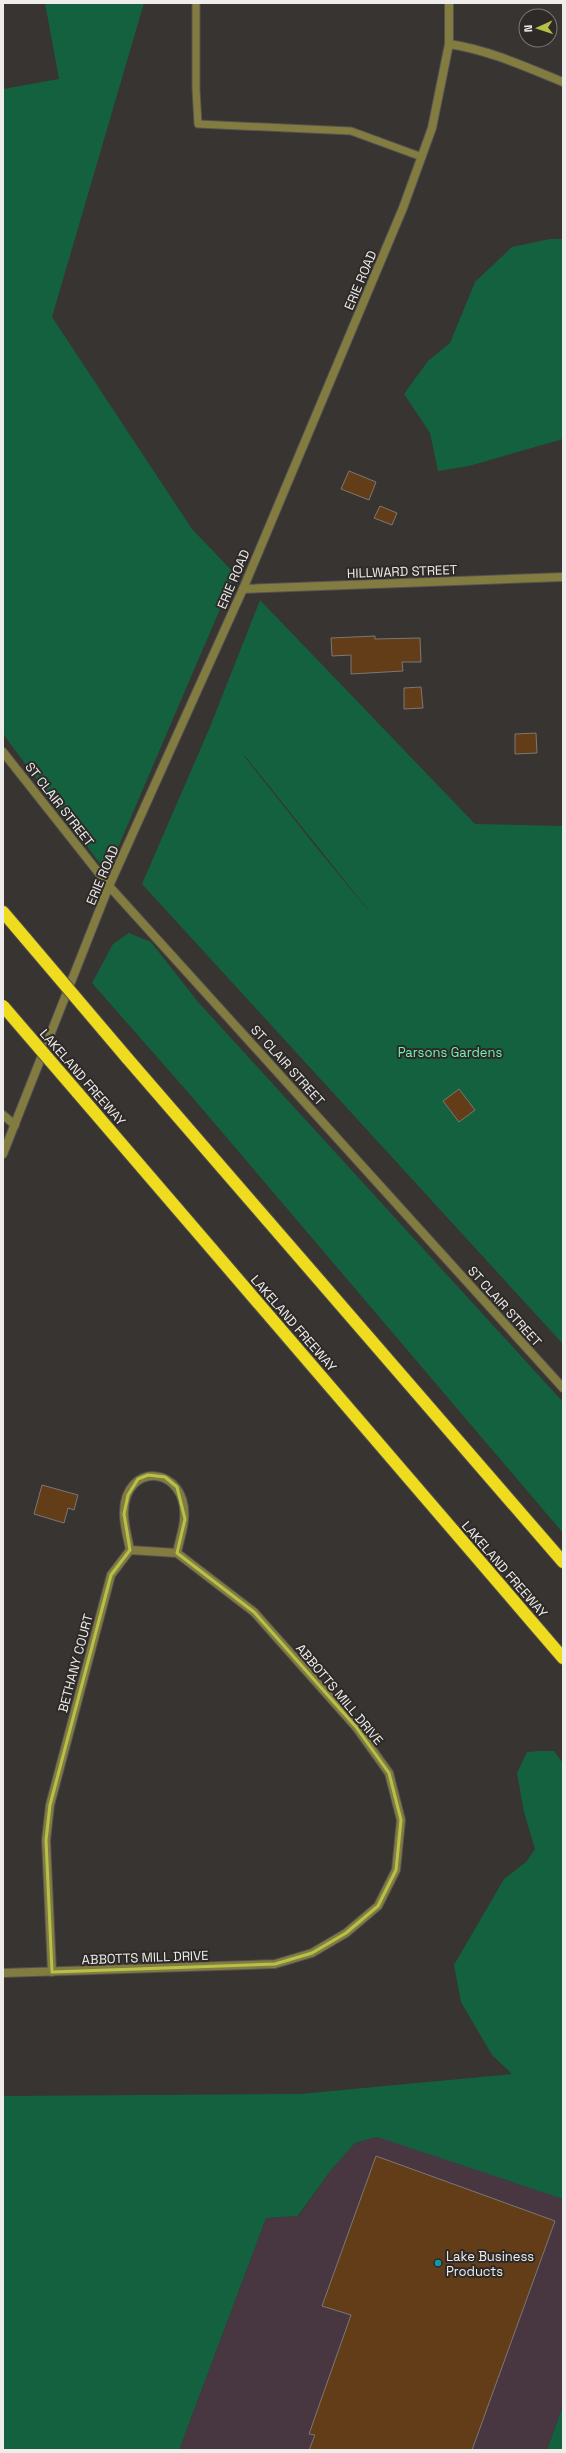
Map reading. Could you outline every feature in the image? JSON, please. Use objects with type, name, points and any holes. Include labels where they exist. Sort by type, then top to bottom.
[{"type":"highway","points":[[3,912],[127,1058],[563,1562]]},
{"type":"highway","name":"LAKELAND FREEWAY","points":[[3,1006],[563,1658]]},
{"type":"street","name":"ERIE ROAD","points":[[3,1154],[109,886],[243,589],[397,223],[432,128],[449,44],[449,3]]},
{"type":"street","points":[[449,44],[469,47],[497,55],[563,82]]},
{"type":"street","name":"HILLWARD STREET","points":[[243,589],[563,577]]},
{"type":"street","name":"ST CLAIR STREET","points":[[3,752],[109,886],[563,1388]]},
{"type":"street","points":[[3,1116],[15,1125]]},
{"type":"street","points":[[148,1475],[165,1477],[177,1487],[182,1499],[184,1520],[177,1553],[130,1550],[124,1514],[128,1495],[138,1480],[148,1475]]},
{"type":"street","name":"BETHANY COURT","points":[[52,1972],[46,1840],[50,1805],[111,1575],[130,1550]]},
{"type":"street","name":"ABBOTTS MILL DRIVE","points":[[3,1974],[275,1964],[312,1953],[346,1933],[378,1906],[396,1870],[401,1820],[389,1773],[356,1727],[254,1612],[177,1553]]},
{"type":"lane","points":[[196,3],[196,88],[198,124],[351,131],[422,157]]},
{"type":"highlighted area","points":[[148,1475],[165,1477],[177,1487],[185,1519],[177,1553],[254,1612],[356,1727],[389,1773],[401,1820],[396,1870],[378,1906],[346,1933],[312,1953],[275,1964],[52,1972],[46,1840],[50,1805],[111,1575],[130,1550],[124,1514],[128,1495],[138,1479]]},
{"type":"shaded area","points":[[377,2137],[563,2199],[563,2406],[547,2450],[179,2450],[266,2218],[299,2216],[331,2170],[355,2143]]},
{"type":"green space","points":[[45,3],[144,3],[52,317],[192,529],[235,574],[107,873],[3,734],[3,89],[59,79]]},
{"type":"green space","points":[[550,239],[563,239],[563,439],[469,466],[438,471],[430,433],[404,394],[428,361],[450,343],[475,282],[512,247]]},
{"type":"green space","name":"Parsons Gardens","points":[[260,600],[475,824],[563,826],[563,1344],[142,884],[210,727]],"holes":[[[245,756],[378,922],[320,852]]]},
{"type":"green space","points":[[129,933],[151,942],[198,1002],[563,1402],[563,1533],[193,1098],[92,983],[113,944]]},
{"type":"green space","points":[[554,1751],[563,1763],[563,2199],[377,2137],[355,2143],[331,2170],[298,2216],[266,2218],[179,2450],[3,2450],[3,2096],[300,2094],[512,2074],[492,2055],[461,2002],[454,1965],[504,1879],[526,1862],[535,1849],[524,1812],[517,1773],[527,1752]]},
{"type":"green space","points":[[563,2406],[563,2450],[547,2450]]},
{"type":"building","points":[[349,471],[376,482],[369,500],[341,489]]},
{"type":"building","points":[[380,506],[397,513],[392,525],[374,518]]},
{"type":"building","points":[[375,636],[375,639],[420,638],[421,662],[402,662],[403,671],[351,674],[351,655],[332,656],[331,638]]},
{"type":"building","points":[[421,687],[423,708],[404,709],[404,688]]},
{"type":"building","points":[[536,733],[537,753],[515,754],[515,734]]},
{"type":"building","points":[[459,1089],[475,1110],[459,1122],[443,1101]]},
{"type":"building","points":[[42,1485],[78,1495],[74,1510],[68,1508],[64,1523],[34,1514]]},
{"type":"building","name":"Lake Business Products","points":[[376,2156],[555,2221],[472,2450],[309,2450],[315,2435],[309,2434],[351,2315],[322,2306]]},
{"type":"place","name":"Lake Business Products","points":[[438,2263]]}]
